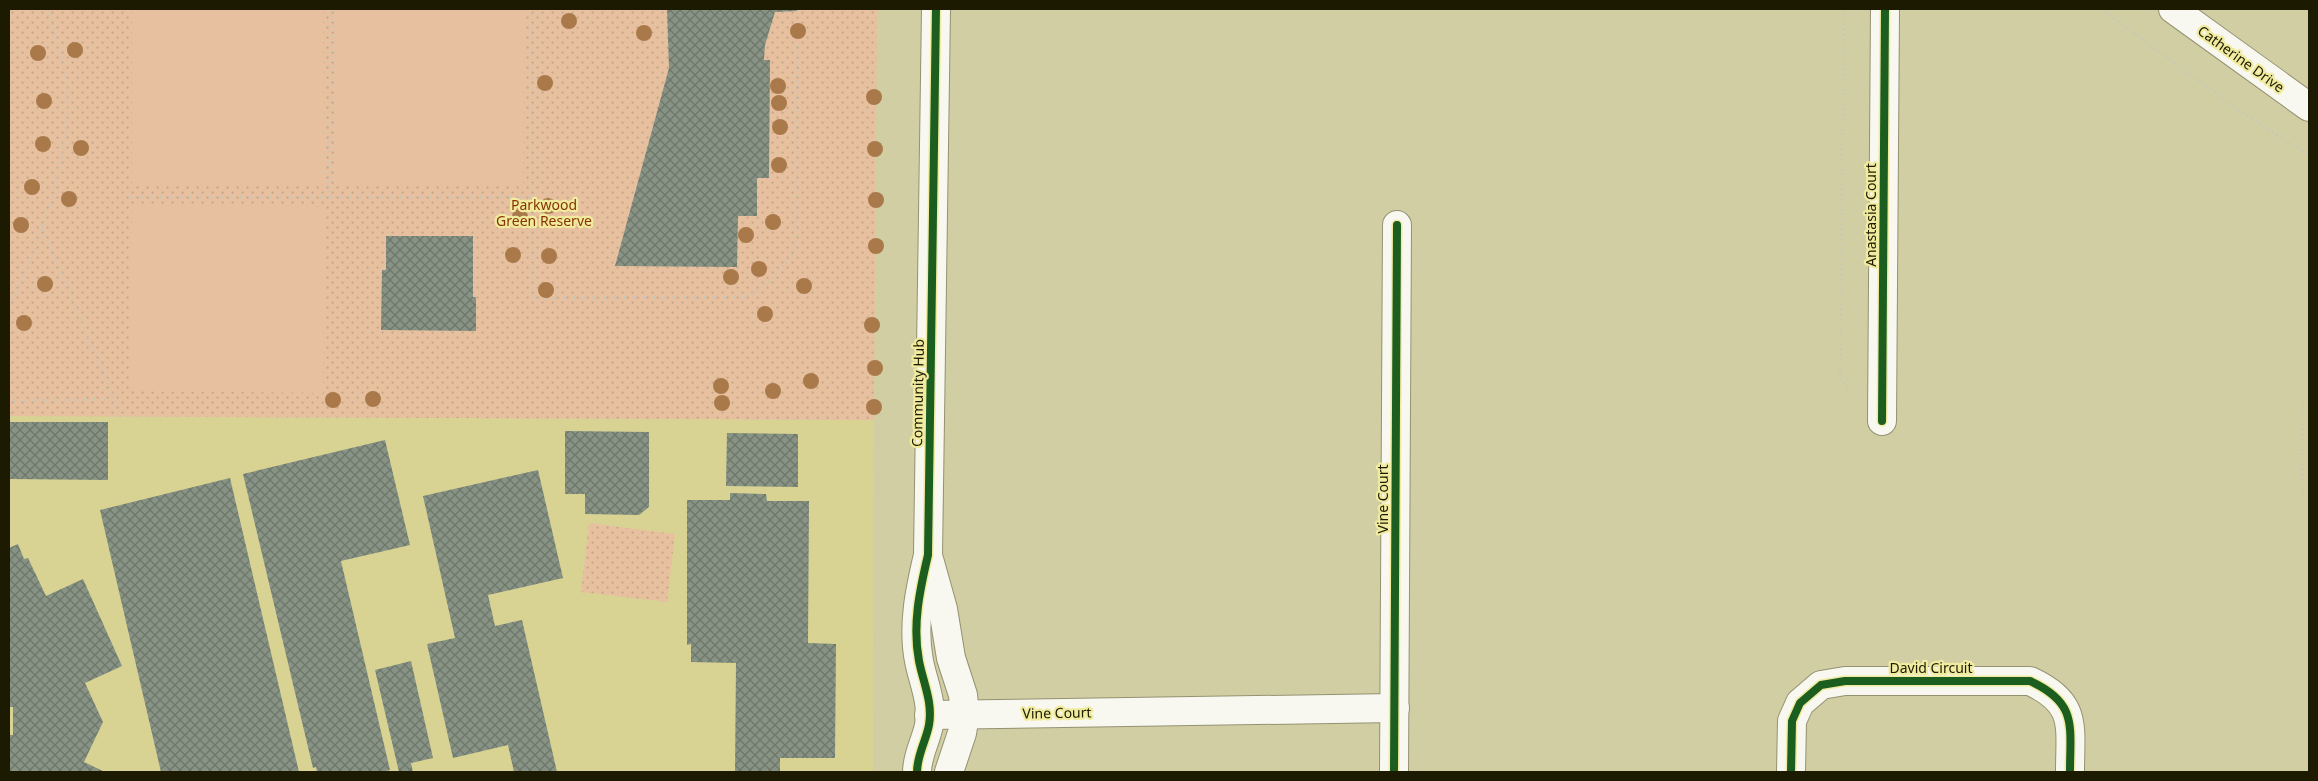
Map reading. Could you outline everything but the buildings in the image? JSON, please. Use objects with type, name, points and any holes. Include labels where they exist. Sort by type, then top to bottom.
[{"type":"street","name":"Community Hub","points":[[917,772],[917,760],[929,724],[929,702],[918,660],[917,604],[928,555],[936,9]]},
{"type":"street","name":"Anastasia Court","points":[[1882,421],[1885,9]]},
{"type":"street","name":"Catherine Drive","points":[[2173,9],[2309,107]]},
{"type":"street","name":"Vine Court","points":[[1394,772],[1397,225]]},
{"type":"street","name":"Community Hub","points":[[928,555],[943,609],[950,658],[964,695],[965,715],[962,733],[949,772]]},
{"type":"street","name":"David Circuit","points":[[1791,772],[1792,721],[1800,703],[1821,685],[1845,681],[2030,681],[2044,688],[2062,702],[2070,725],[2070,772]]},
{"type":"street","name":"Vine Court","points":[[929,715],[1395,708]]},
{"type":"path","points":[[9,309],[31,259],[62,162],[68,96],[57,40],[48,9]]},
{"type":"path","points":[[329,197],[332,9]]},
{"type":"path","points":[[532,9],[533,298],[748,297],[767,283],[796,253],[798,43]]},
{"type":"path","points":[[1844,9],[1840,379],[1882,421]]},
{"type":"path","points":[[2102,9],[2244,114],[2309,155]]},
{"type":"path","points":[[130,197],[532,197]]},
{"type":"path","points":[[42,225],[121,416]]},
{"type":"path","points":[[9,401],[113,399]]},
{"type":"path","points":[[2309,405],[2303,405],[2302,493],[2309,494]]},
{"type":"shaded area","points":[[9,416],[874,420],[873,772],[9,772]]},
{"type":"green space","name":"Parkwood Green Reserve","points":[[9,9],[877,9],[874,420],[9,416]]},
{"type":"green space","points":[[132,9],[323,9],[324,186],[132,186]]},
{"type":"green space","points":[[336,9],[524,9],[523,186],[336,186]]},
{"type":"green space","points":[[132,204],[325,207],[323,393],[130,391]]},
{"type":"green space","points":[[589,523],[675,534],[667,602],[581,592]]},
{"type":"cycle path","points":[[917,772],[918,760],[928,731],[930,717],[929,700],[919,661],[916,634],[920,594],[928,555],[936,9]]},
{"type":"cycle path","points":[[1882,421],[1885,9]]},
{"type":"cycle path","points":[[1394,772],[1397,225]]},
{"type":"cycle path","points":[[1791,772],[1792,721],[1800,703],[1821,685],[1845,681],[2030,681],[2046,689],[2064,707],[2070,729],[2070,772]]}]
